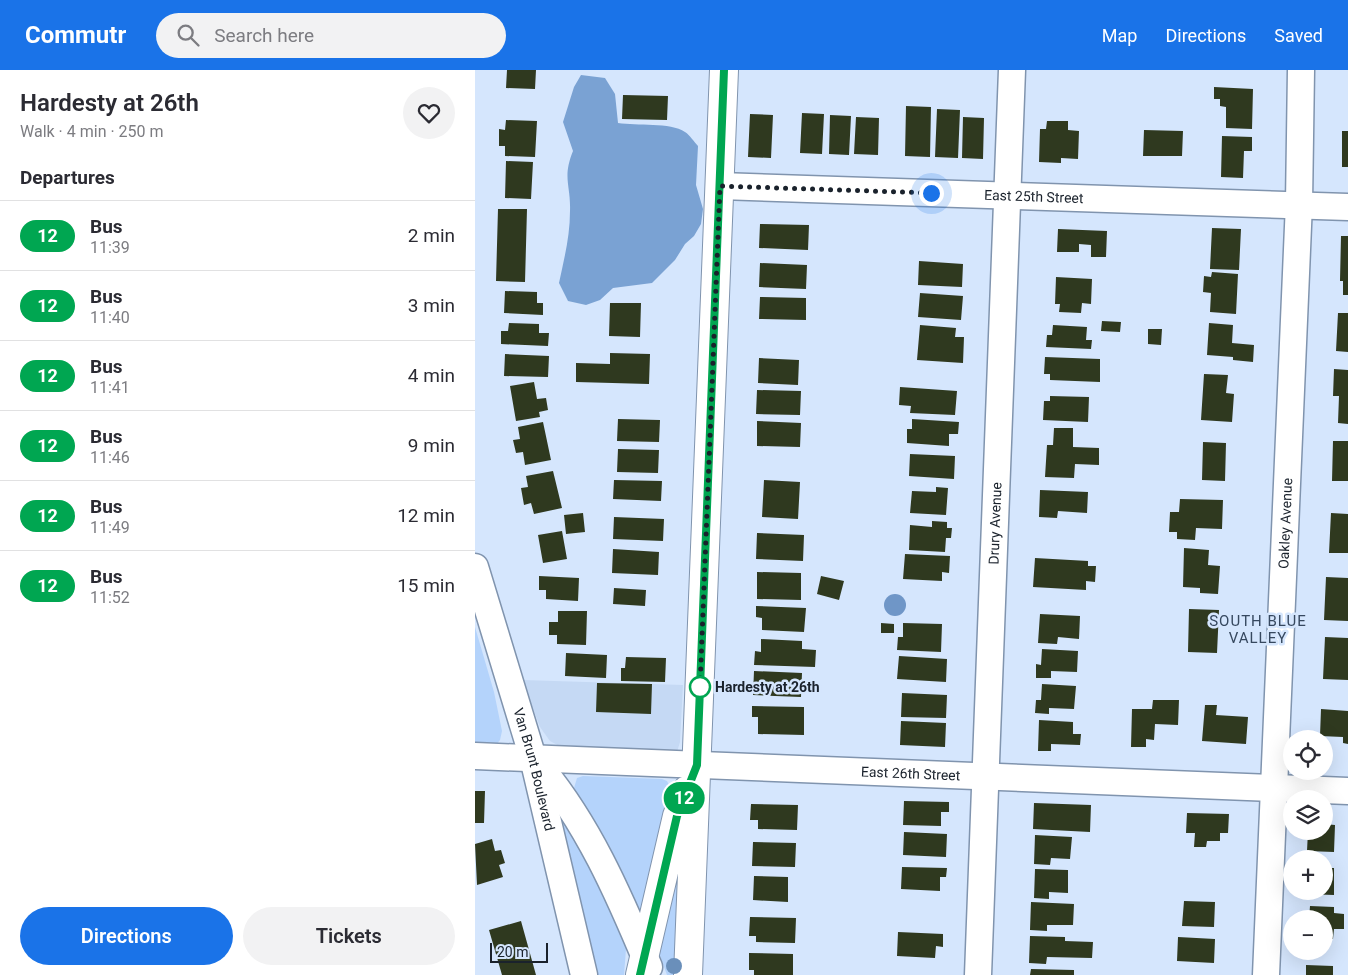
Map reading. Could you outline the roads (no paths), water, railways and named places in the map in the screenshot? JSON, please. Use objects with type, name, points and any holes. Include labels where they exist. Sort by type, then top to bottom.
[{"type":"main road","points":[[688,975],[724,70]]},
{"type":"main road","points":[[645,968],[677,816],[697,765]]},
{"type":"street","name":"Drury Avenue","points":[[978,975],[1012,70]]},
{"type":"street","name":"Oakley Avenue","points":[[1266,975],[1299,204],[1301,70]]},
{"type":"street","name":"East 25th Street","points":[[720,186],[1348,207]]},
{"type":"street","name":"Van Brunt Boulevard","points":[[475,567],[533,758],[584,975]]},
{"type":"street","name":"East 26th Street","points":[[475,756],[1348,791]]},
{"type":"street","points":[[533,758],[560,790],[587,834],[645,968]]},
{"type":"place","name":"Hardesty at 26th","points":[[700,687]]},
{"type":"district","name":"SOUTH BLUE VALLEY","points":[[1258,630]]}]
